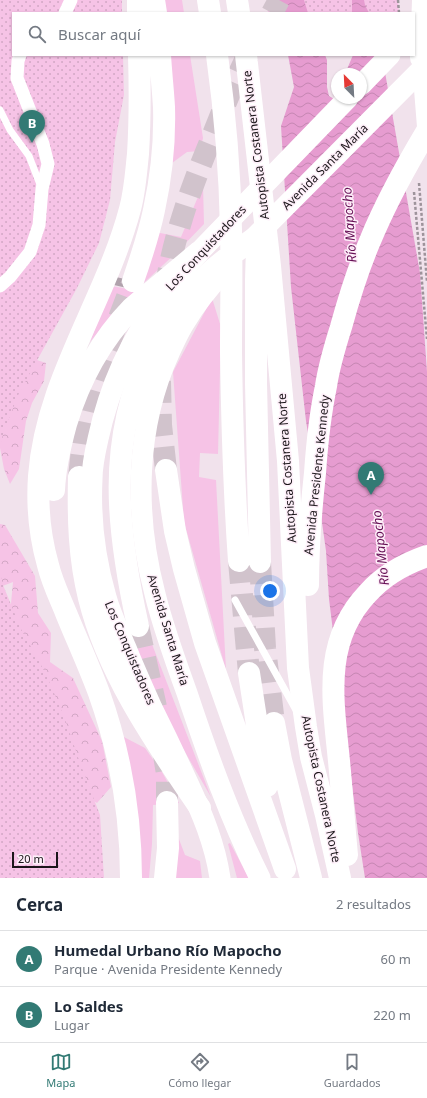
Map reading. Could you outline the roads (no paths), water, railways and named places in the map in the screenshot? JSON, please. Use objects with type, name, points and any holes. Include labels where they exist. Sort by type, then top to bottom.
[{"type":"highway","points":[[138,0],[138,12]]},
{"type":"highway","points":[[154,0],[156,12]]},
{"type":"highway","points":[[208,0],[210,12]]},
{"type":"highway","points":[[237,0],[239,12]]},
{"type":"highway","points":[[423,0],[424,61]]},
{"type":"highway","points":[[131,878],[128,820],[115,748],[104,709],[80,646],[55,588],[48,565],[41,526],[39,476],[47,426],[55,400],[116,253],[131,207],[136,183],[140,126],[139,56]]},
{"type":"highway","points":[[134,281],[154,209],[162,160],[164,107],[160,56]]},
{"type":"highway","points":[[217,56],[230,189],[233,461],[239,561]]},
{"type":"highway","name":"Autopista Costanera Norte","points":[[246,56],[270,266],[288,461],[296,638],[300,683],[311,757],[340,878]]},
{"type":"highway","name":"Avenida Presidente Kennedy","points":[[326,816],[314,699],[308,607],[308,557],[319,428],[326,385],[335,347],[356,275],[389,198],[406,166],[427,132]]},
{"type":"highway","points":[[260,172],[256,280],[256,397],[260,562]]},
{"type":"highway","points":[[138,626],[124,555],[121,518],[120,466],[126,417],[139,374],[159,331],[194,288],[211,278],[253,238]]},
{"type":"highway","points":[[80,646],[69,610],[56,548],[54,518],[55,476],[56,462],[61,440],[78,389],[90,365],[108,336],[123,318],[141,301],[202,250]]},
{"type":"highway","points":[[166,470],[175,531],[184,569],[206,643],[285,870],[266,783],[249,673]]},
{"type":"highway","points":[[79,477],[79,532],[82,562],[89,598],[96,623],[114,667],[144,722],[200,808]]},
{"type":"highway","points":[[349,878],[334,708],[335,666],[339,643],[346,624],[353,611],[377,584],[390,574],[406,565],[427,556]]},
{"type":"highway","points":[[274,723],[281,760],[308,861],[311,878]]},
{"type":"highway","points":[[165,878],[168,848],[167,802]]},
{"type":"main road","points":[[416,0],[424,61],[427,132]]},
{"type":"main road","points":[[415,29],[427,17]]},
{"type":"main road","points":[[367,79],[389,56]]},
{"type":"main road","name":"Avenida Santa María","points":[[253,238],[424,61]]},
{"type":"main road","name":"Los Conquistadores","points":[[220,876],[212,840],[200,808],[140,683],[112,615],[102,581],[93,527],[92,478],[96,451],[101,424],[109,398],[131,346],[145,321],[170,285],[342,104]]},
{"type":"main road","name":"Avenida Santa María","points":[[211,278],[184,323],[158,381],[148,421],[143,456],[141,475],[142,519],[145,548],[154,593],[169,641],[208,756],[242,842],[260,878]]},
{"type":"street","points":[[65,12],[71,0]]},
{"type":"street","points":[[0,286],[10,277],[30,252],[39,225],[42,189],[48,164],[44,144],[17,78],[20,56]]},
{"type":"lane","points":[[0,110],[10,130],[29,156],[42,189]]},
{"type":"lane","points":[[235,600],[280,683],[306,727]]},
{"type":"water","points":[[277,0],[304,0],[308,12],[279,12]]},
{"type":"water","points":[[352,0],[364,0],[368,12],[352,12]]},
{"type":"water","name":"Río Mapocho","points":[[288,56],[325,56],[327,60],[327,87],[329,96],[331,97],[331,104],[367,104],[367,68],[348,68],[353,56],[382,56],[420,273],[427,372],[427,878],[365,878],[329,599],[326,551],[306,421],[291,287],[281,126],[294,87]]},
{"type":"tunnel","points":[[273,12],[279,0]]},
{"type":"tunnel","points":[[165,291],[177,234],[189,197],[237,76],[247,56]]},
{"type":"tunnel","points":[[79,477],[84,434],[91,402],[107,350],[133,281]]},
{"type":"tunnel","points":[[160,381],[161,425],[166,470]]},
{"type":"tunnel","points":[[239,561],[249,673]]},
{"type":"tunnel","points":[[260,562],[265,648],[274,723]]},
{"type":"tunnel","points":[[138,626],[156,707]]},
{"type":"tunnel","points":[[163,749],[167,774],[167,802]]},
{"type":"place","name":"Lo Saldes","points":[[32,143]]},
{"type":"place","name":"Humedal Urbano Río Mapocho","points":[[371,495]]}]
